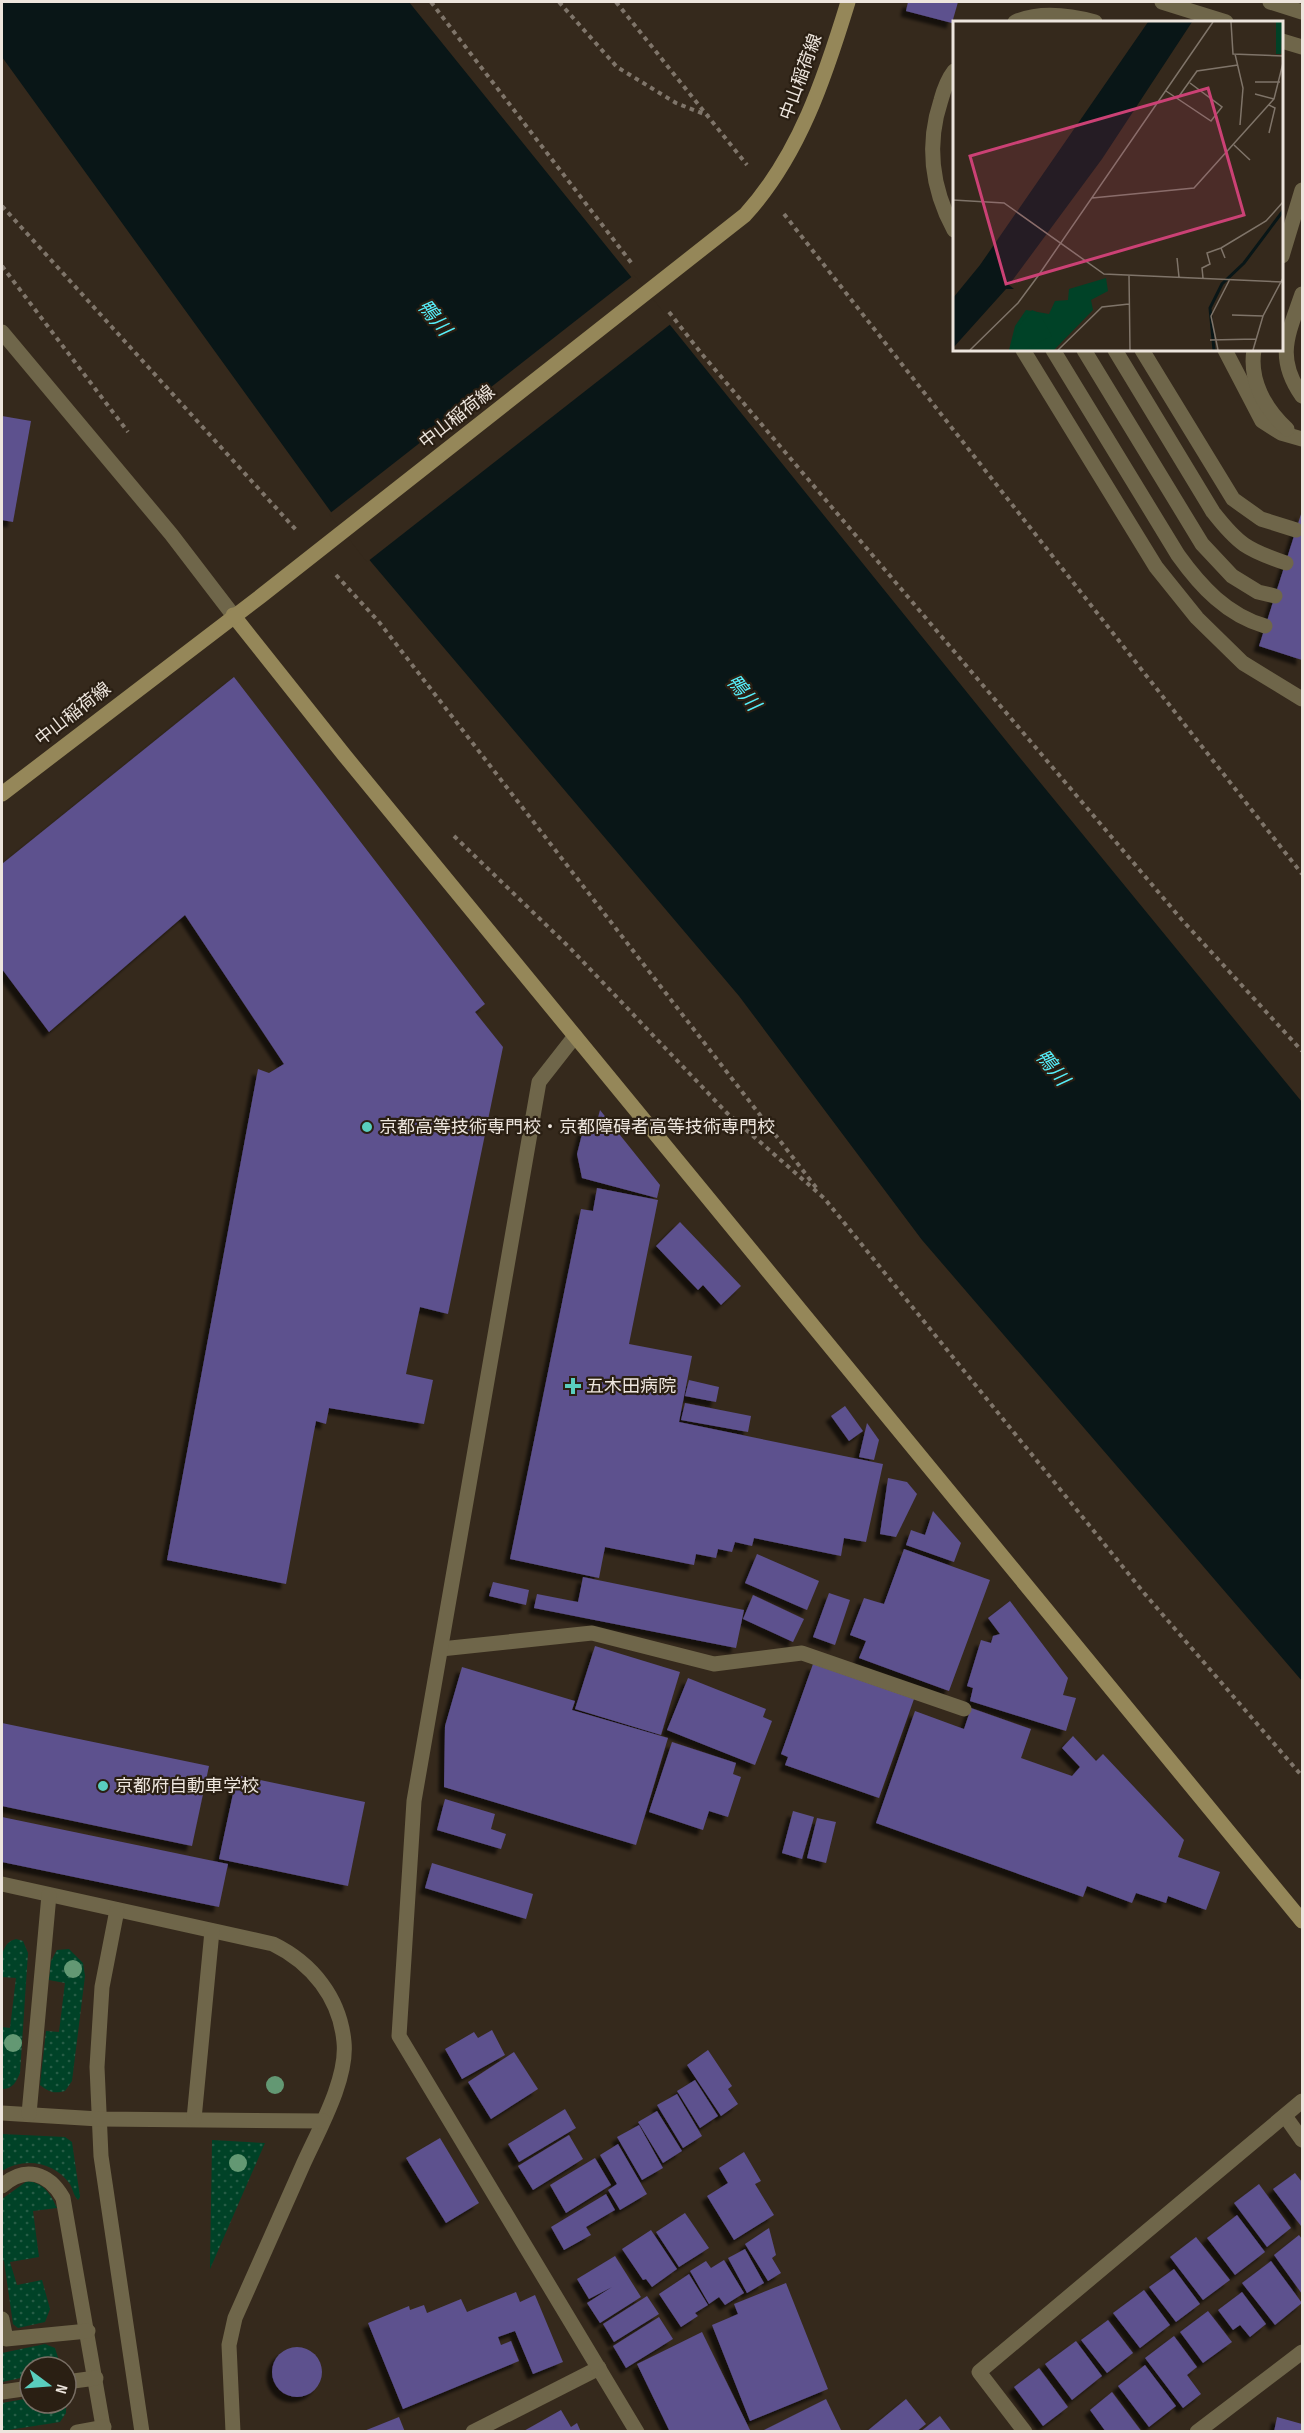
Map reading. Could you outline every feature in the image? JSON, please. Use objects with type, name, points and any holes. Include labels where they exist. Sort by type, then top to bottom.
[{"type":"street","name":"中山稲荷線","points":[[2,794],[233,615],[261,596],[745,215],[767,191],[797,143],[848,2]]},
{"type":"street","points":[[1162,2],[1223,21]]},
{"type":"street","points":[[1270,2],[1302,12]]},
{"type":"street","points":[[1020,21],[1048,15],[1070,16],[1091,21]]},
{"type":"street","points":[[1283,41],[1302,47]]},
{"type":"street","points":[[953,72],[948,79],[934,120],[932,165],[943,208],[953,229]]},
{"type":"street","points":[[1283,247],[1302,190]]},
{"type":"street","points":[[1302,294],[1286,343],[1288,373],[1302,396]]},
{"type":"street","points":[[2,332],[171,534],[345,756],[1302,1921]]},
{"type":"street","points":[[1024,351],[1132,530],[1169,584],[1197,618],[1243,663],[1302,699]]},
{"type":"street","points":[[1054,351],[1178,555],[1194,576],[1235,615],[1265,626]]},
{"type":"street","points":[[1085,351],[1202,544],[1232,576],[1258,592],[1275,596]]},
{"type":"street","points":[[1116,351],[1213,512],[1229,532],[1251,552],[1286,563]]},
{"type":"street","points":[[1143,351],[1233,499],[1261,519],[1296,530]]},
{"type":"street","points":[[1226,351],[1262,421],[1281,433],[1302,439]]},
{"type":"street","points":[[1254,351],[1252,362],[1260,393],[1274,417],[1302,439]]},
{"type":"street","points":[[575,1036],[539,1082],[414,1801],[399,2036],[637,2432]]},
{"type":"street","points":[[441,1649],[592,1634],[714,1664],[802,1653],[964,1709]]},
{"type":"street","points":[[2,1884],[273,1944],[305,1963],[333,2000],[339,2015],[345,2044],[338,2080],[235,2318],[229,2345],[233,2432]]},
{"type":"street","points":[[29,2114],[49,1895]]},
{"type":"street","points":[[117,1910],[102,1987],[97,2067],[99,2120],[102,2165],[142,2432]]},
{"type":"street","points":[[194,2119],[212,1931]]},
{"type":"street","points":[[1025,2432],[979,2372],[1302,2101]]},
{"type":"street","points":[[2,2113],[99,2120],[322,2121]]},
{"type":"street","points":[[1285,2116],[1302,2140]]},
{"type":"street","points":[[2,2186],[10,2178],[26,2173],[42,2176],[55,2184],[63,2198],[104,2429],[77,2432]]},
{"type":"street","points":[[2,2319],[6,2339],[88,2331]]},
{"type":"street","points":[[1197,2432],[1302,2352]]},
{"type":"street","points":[[473,2432],[599,2368]]},
{"type":"street","points":[[78,2380],[96,2378]]},
{"type":"street","points":[[2,2392],[18,2390]]},
{"type":"path","points":[[431,2],[636,270]]},
{"type":"path","points":[[559,2],[616,67],[676,103],[710,117]]},
{"type":"path","points":[[616,2],[710,117],[1302,874]]},
{"type":"path","points":[[2,206],[299,533]]},
{"type":"path","points":[[665,307],[701,353],[1182,920],[1302,1052]]},
{"type":"path","points":[[331,569],[379,622],[824,1198],[1144,1593],[1302,1776]]},
{"type":"path","points":[[449,832],[570,948],[728,1113],[824,1198]]},
{"type":"green space","points":[[16,1939],[23,1941],[28,1953],[20,2073],[11,2086],[2,2089],[2,2027],[10,2028],[16,1978],[2,1977],[2,1959],[4,1949]]},
{"type":"green space","points":[[69,1949],[83,1963],[85,1976],[72,2081],[65,2091],[55,2092],[40,2085],[46,2031],[59,2032],[65,1983],[49,1980],[51,1961],[57,1950]]},
{"type":"green space","points":[[2,2134],[65,2137],[72,2142],[80,2197],[78,2200],[63,2176],[47,2166],[19,2164],[2,2171]]},
{"type":"green space","points":[[212,2140],[265,2143],[210,2269]]},
{"type":"green space","points":[[27,2181],[38,2184],[46,2190],[57,2208],[33,2211],[39,2257],[10,2262],[17,2285],[42,2280],[50,2309],[45,2322],[18,2328],[13,2324],[2,2259],[2,2199]]},
{"type":"green space","points":[[45,2344],[55,2348],[57,2355],[18,2355],[18,2379],[2,2382],[2,2353]]},
{"type":"green space","points":[[18,2400],[18,2415],[65,2415],[60,2422],[2,2431],[2,2403]]},
{"type":"water","name":"鴨川","points":[[2,2],[409,2],[1016,753],[1302,1102],[1302,1681],[922,1240],[739,996],[344,530],[2,57]]},
{"type":"pier","points":[[634,275],[672,323],[367,562],[329,514]]},
{"type":"building","points":[[908,2],[958,2],[952,23],[906,11]]},
{"type":"building","points":[[2,416],[31,421],[13,522],[2,520]]},
{"type":"building","points":[[1302,511],[1302,660],[1259,646]]},
{"type":"building","name":"京都高等技術専門校・京都障碍者高等技術専門校","points":[[234,677],[485,1004],[475,1012],[503,1047],[448,1314],[420,1307],[406,1374],[433,1380],[424,1424],[329,1408],[326,1424],[316,1421],[286,1584],[167,1560],[258,1069],[269,1073],[284,1064],[185,915],[49,1032],[2,969],[2,864]]},
{"type":"building","points":[[600,1110],[660,1185],[657,1198],[582,1178],[577,1154],[584,1126],[595,1129]]},
{"type":"building","name":"五木田病院","points":[[597,1188],[658,1200],[629,1344],[692,1356],[679,1422],[883,1464],[866,1542],[844,1538],[841,1556],[754,1538],[752,1546],[735,1542],[732,1552],[718,1549],[716,1558],[696,1554],[694,1565],[605,1547],[599,1578],[510,1559],[581,1209],[593,1211]]},
{"type":"building","points":[[680,1222],[741,1286],[721,1305],[703,1285],[698,1290],[656,1246]]},
{"type":"building","points":[[689,1380],[719,1387],[716,1402],[685,1396]]},
{"type":"building","points":[[685,1403],[751,1416],[748,1432],[681,1420]]},
{"type":"building","points":[[845,1406],[863,1431],[849,1441],[831,1416]]},
{"type":"building","points":[[867,1423],[879,1440],[874,1460],[859,1457]]},
{"type":"building","points":[[888,1478],[907,1482],[917,1494],[896,1537],[880,1534]]},
{"type":"building","points":[[933,1511],[961,1543],[954,1562],[906,1545],[911,1530],[925,1535]]},
{"type":"building","points":[[904,1549],[990,1580],[949,1691],[859,1658],[866,1641],[850,1635],[864,1598],[884,1604]]},
{"type":"building","points":[[757,1554],[819,1581],[807,1610],[745,1583]]},
{"type":"building","points":[[583,1577],[744,1610],[736,1648],[534,1608],[537,1594],[578,1602]]},
{"type":"building","points":[[493,1582],[529,1590],[526,1605],[489,1596]]},
{"type":"building","points":[[829,1593],[850,1600],[835,1645],[813,1637]]},
{"type":"building","points":[[753,1595],[804,1619],[793,1642],[743,1619]]},
{"type":"building","points":[[1010,1601],[1068,1678],[1063,1695],[1076,1698],[1066,1731],[970,1701],[973,1688],[967,1686],[981,1640],[991,1643],[993,1636],[1000,1634],[988,1618]]},
{"type":"building","points":[[595,1646],[680,1672],[661,1735],[575,1709]]},
{"type":"building","points":[[813,1664],[914,1699],[879,1798],[785,1765],[788,1757],[781,1754]]},
{"type":"building","points":[[462,1667],[575,1701],[572,1710],[668,1738],[636,1845],[444,1787],[445,1726]]},
{"type":"building","points":[[688,1678],[766,1709],[763,1717],[772,1721],[755,1765],[667,1730]]},
{"type":"building","points":[[971,1708],[1031,1729],[1021,1758],[1072,1776],[1080,1767],[1062,1748],[1073,1736],[1096,1761],[1103,1754],[1184,1840],[1178,1857],[1220,1872],[1206,1910],[1168,1896],[1166,1903],[1136,1893],[1132,1903],[1087,1886],[1083,1897],[876,1823],[915,1711],[964,1729]]},
{"type":"building","name":"京都府自動車学校","points":[[2,1723],[209,1766],[192,1846],[2,1806]]},
{"type":"building","points":[[672,1742],[736,1763],[733,1774],[741,1777],[728,1817],[709,1811],[703,1830],[649,1812]]},
{"type":"building","points":[[237,1775],[365,1802],[348,1886],[219,1859]]},
{"type":"building","points":[[445,1799],[495,1814],[491,1829],[506,1834],[501,1849],[437,1830]]},
{"type":"building","points":[[793,1811],[814,1817],[802,1859],[782,1853]]},
{"type":"building","points":[[2,1817],[228,1864],[219,1907],[2,1862]]},
{"type":"building","points":[[817,1818],[836,1822],[826,1863],[807,1858]]},
{"type":"building","points":[[432,1863],[533,1894],[526,1919],[425,1888]]},
{"type":"building","points":[[492,2030],[505,2055],[462,2079],[445,2049],[474,2032],[478,2038]]},
{"type":"building","points":[[708,2050],[732,2086],[728,2089],[738,2104],[721,2116],[687,2065]]},
{"type":"building","points":[[514,2052],[538,2089],[491,2119],[468,2082]]},
{"type":"building","points":[[695,2080],[718,2116],[700,2128],[677,2091]]},
{"type":"building","points":[[677,2094],[702,2136],[683,2148],[657,2105]]},
{"type":"building","points":[[565,2109],[576,2128],[519,2162],[508,2144]]},
{"type":"building","points":[[657,2111],[682,2151],[663,2163],[638,2122]]},
{"type":"building","points":[[639,2125],[663,2168],[642,2180],[617,2137]]},
{"type":"building","points":[[569,2135],[583,2159],[533,2190],[518,2166]]},
{"type":"building","points":[[440,2138],[479,2203],[446,2223],[406,2158]]},
{"type":"building","points":[[618,2144],[647,2194],[620,2210],[608,2190],[617,2184],[600,2155]]},
{"type":"building","points":[[744,2152],[761,2181],[755,2184],[774,2215],[734,2240],[707,2196],[728,2183],[719,2168]]},
{"type":"building","points":[[595,2158],[611,2185],[566,2213],[550,2185]]},
{"type":"building","points":[[1295,2173],[1302,2182],[1301,2226],[1273,2189]]},
{"type":"building","points":[[1259,2184],[1291,2228],[1267,2247],[1234,2203]]},
{"type":"building","points":[[606,2194],[615,2210],[586,2227],[591,2235],[564,2250],[551,2227]]},
{"type":"building","points":[[685,2213],[709,2248],[679,2267],[656,2232]]},
{"type":"building","points":[[1237,2215],[1265,2252],[1235,2275],[1207,2238]]},
{"type":"building","points":[[769,2228],[776,2255],[772,2258],[781,2273],[768,2281],[745,2244]]},
{"type":"building","points":[[651,2230],[677,2269],[652,2287],[646,2279],[643,2280],[622,2249]]},
{"type":"building","points":[[1299,2235],[1302,2239],[1302,2294],[1274,2255]]},
{"type":"building","points":[[1196,2237],[1230,2280],[1203,2300],[1170,2257]]},
{"type":"building","points":[[745,2249],[764,2283],[747,2293],[728,2258]]},
{"type":"building","points":[[615,2256],[641,2297],[600,2323],[587,2303],[612,2287],[589,2299],[577,2279]]},
{"type":"building","points":[[724,2260],[744,2293],[725,2305],[719,2297],[709,2304],[690,2271],[706,2261],[711,2268]]},
{"type":"building","points":[[1271,2261],[1302,2303],[1275,2325],[1242,2283]]},
{"type":"building","points":[[1174,2269],[1200,2304],[1176,2322],[1149,2287]]},
{"type":"building","points":[[689,2274],[708,2305],[695,2313],[698,2316],[681,2327],[659,2294]]},
{"type":"building","points":[[786,2283],[828,2389],[750,2421],[712,2325],[738,2314],[734,2304]]},
{"type":"building","points":[[1144,2290],[1170,2325],[1140,2348],[1113,2313]]},
{"type":"building","points":[[516,2292],[520,2302],[535,2295],[563,2362],[533,2374],[515,2331],[498,2337],[501,2345],[511,2341],[519,2361],[403,2409],[368,2323],[409,2306],[410,2310],[424,2305],[427,2313],[461,2299],[467,2312]]},
{"type":"building","points":[[1242,2292],[1266,2324],[1250,2337],[1240,2325],[1233,2330],[1218,2310]]},
{"type":"building","points":[[647,2296],[659,2314],[614,2342],[603,2324]]},
{"type":"building","points":[[1208,2311],[1232,2342],[1203,2363],[1180,2332]]},
{"type":"building","points":[[659,2317],[673,2339],[626,2368],[613,2346]]},
{"type":"building","points":[[1108,2320],[1133,2353],[1107,2373],[1081,2340]]},
{"type":"building","points":[[702,2332],[750,2430],[747,2432],[670,2432],[637,2364]]},
{"type":"building","points":[[1174,2336],[1197,2367],[1187,2375],[1201,2394],[1183,2408],[1145,2358]]},
{"type":"building","points":[[1076,2341],[1102,2376],[1072,2400],[1045,2364]]},
{"type":"building","points":[[292,2347],[302,2347],[315,2354],[322,2367],[322,2377],[315,2390],[302,2397],[292,2397],[283,2393],[276,2386],[272,2377],[272,2367],[276,2358],[283,2351]]},
{"type":"building","points":[[1145,2365],[1176,2406],[1149,2427],[1118,2386]]},
{"type":"building","points":[[1039,2368],[1068,2407],[1043,2426],[1014,2387]]},
{"type":"building","points":[[1112,2392],[1142,2432],[1106,2432],[1090,2410]]},
{"type":"building","points":[[826,2399],[842,2432],[760,2432]]},
{"type":"building","points":[[906,2399],[926,2424],[916,2432],[866,2432]]},
{"type":"building","points":[[561,2410],[571,2427],[577,2423],[581,2432],[522,2432]]},
{"type":"building","points":[[940,2416],[952,2432],[920,2432]]},
{"type":"building","points":[[399,2417],[405,2432],[364,2432],[364,2431]]},
{"type":"building","points":[[1277,2417],[1302,2424],[1302,2432],[1274,2432]]},
{"type":"place","name":"京都高等技術専門校・京都障碍者高等技術専門校","points":[[367,1127]]},
{"type":"place","name":"五木田病院","points":[[573,1386]]},
{"type":"place","name":"京都府自動車学校","points":[[103,1786]]}]
